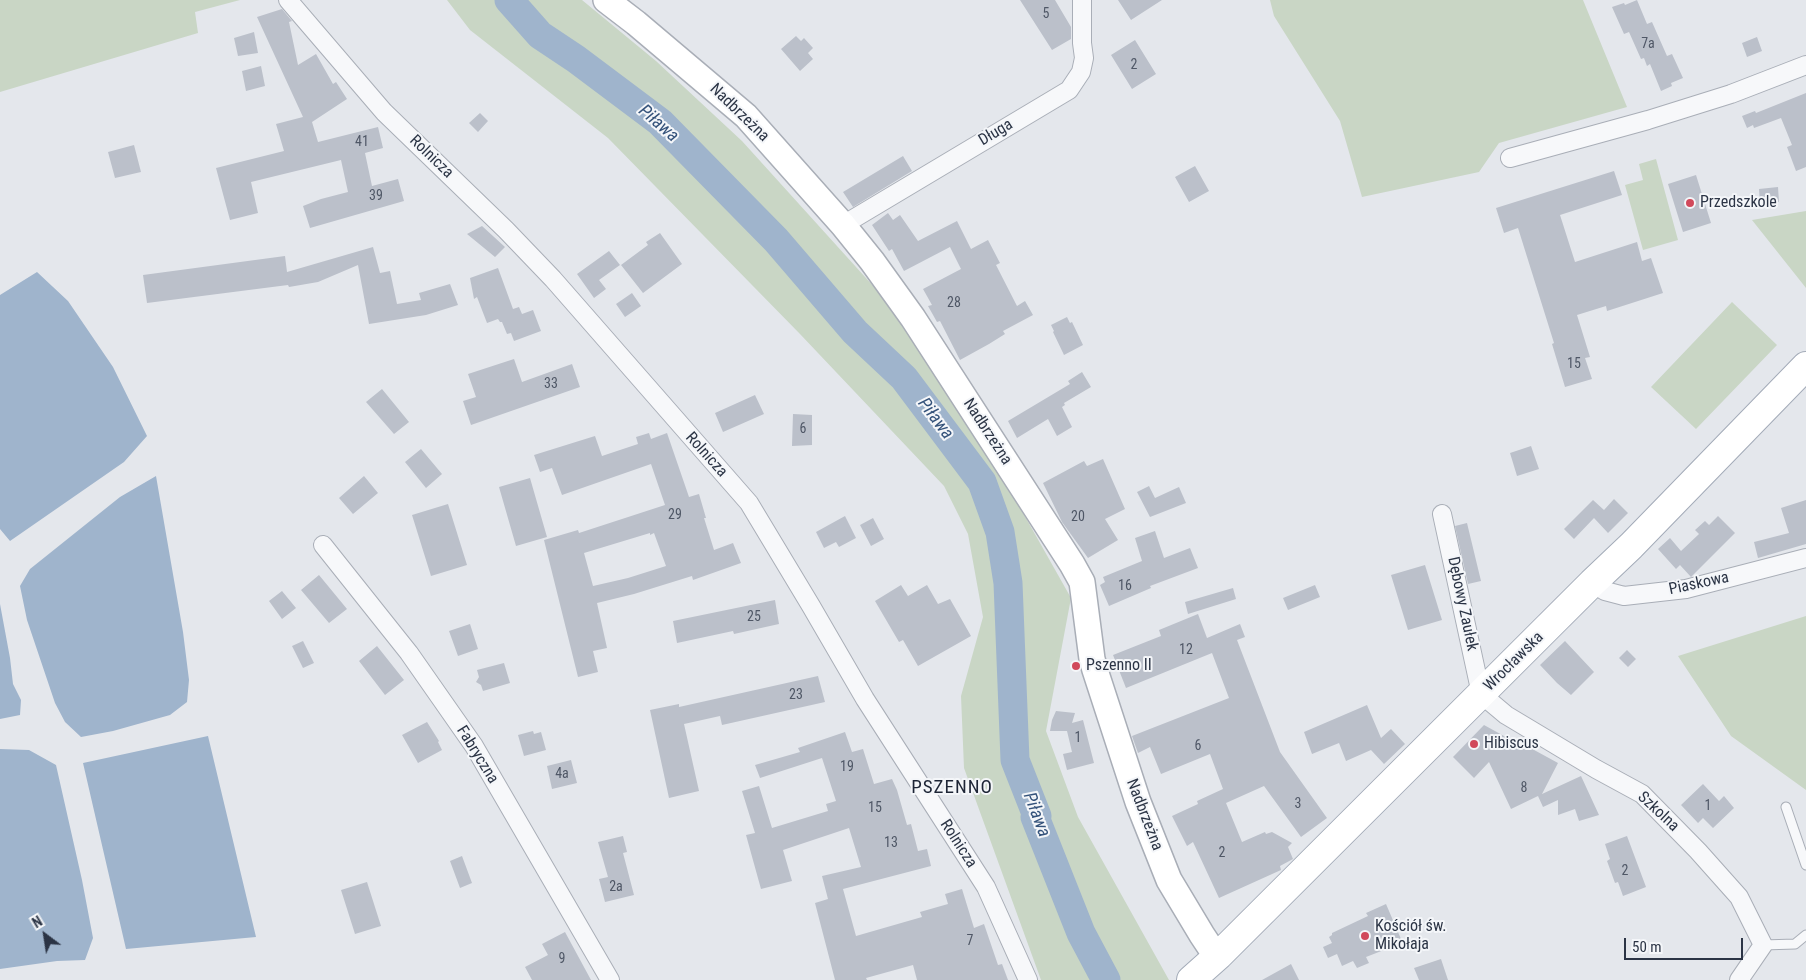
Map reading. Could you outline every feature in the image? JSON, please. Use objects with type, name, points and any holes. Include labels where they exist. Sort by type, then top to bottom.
[{"type":"main road","name":"Wrocławska","points":[[1191,980],[1219,955],[1631,546],[1806,366]]},
{"type":"street","name":"Rolnicza","points":[[288,0],[384,112],[506,230],[553,279],[749,503],[865,699],[986,887],[1028,980]]},
{"type":"street","name":"Nadbrzeżna","points":[[606,0],[746,116],[843,225],[913,318],[1067,556],[1082,582],[1094,665],[1138,802],[1169,880],[1202,935],[1219,955]]},
{"type":"street","name":"Długa","points":[[843,225],[1070,90],[1081,72],[1084,58],[1082,0]]},
{"type":"street","points":[[1510,158],[1648,120],[1731,94],[1806,65]]},
{"type":"street","name":"Dębowy Zaułek","points":[[1442,514],[1481,694]]},
{"type":"street","name":"Fabryczna","points":[[323,545],[409,653],[474,746],[610,980]]},
{"type":"street","name":"Piaskowa","points":[[1592,583],[1606,591],[1624,596],[1686,589],[1806,558]]},
{"type":"street","name":"Szkolna","points":[[1481,694],[1506,715],[1642,794],[1739,897],[1763,945]]},
{"type":"street","points":[[1739,980],[1763,945]]},
{"type":"lane","points":[[1786,806],[1806,865]]},
{"type":"lane","points":[[1763,945],[1795,944],[1806,935]]},
{"type":"green space","points":[[0,0],[240,0],[195,12],[198,33],[0,92]]},
{"type":"green space","points":[[447,0],[582,0],[656,61],[742,141],[875,288],[974,426],[1071,598],[1046,731],[1078,817],[1169,980],[1041,980],[964,768],[961,696],[983,617],[968,534],[944,486],[800,334],[608,138],[470,30]]},
{"type":"green space","points":[[1270,0],[1583,0],[1627,107],[1499,143],[1479,172],[1362,197],[1340,121],[1274,16]]},
{"type":"green space","points":[[1656,159],[1678,240],[1643,250],[1625,185],[1643,180],[1639,164]]},
{"type":"green space","points":[[1806,211],[1806,288],[1752,220]]},
{"type":"green space","points":[[1732,302],[1777,345],[1696,429],[1651,387]]},
{"type":"green space","points":[[1806,616],[1806,790],[1731,736],[1678,656]]},
{"type":"water","points":[[37,272],[68,301],[113,367],[147,436],[124,462],[10,541],[0,529],[0,295]]},
{"type":"water","points":[[156,476],[183,632],[189,680],[187,702],[170,715],[113,731],[81,737],[65,722],[55,703],[27,620],[20,586],[30,569],[120,497]]},
{"type":"water","points":[[0,604],[13,684],[21,700],[20,715],[0,719]]},
{"type":"water","points":[[208,736],[256,937],[126,949],[83,763]]},
{"type":"water","points":[[0,749],[29,750],[56,765],[93,938],[85,960],[57,961],[0,969]]},
{"type":"building","points":[[1020,0],[1055,0],[1071,27],[1071,39],[1052,50]]},
{"type":"building","points":[[1118,0],[1162,0],[1131,20]]},
{"type":"building","points":[[1637,0],[1647,24],[1652,22],[1667,56],[1672,54],[1683,78],[1671,83],[1672,86],[1661,91],[1650,64],[1647,66],[1644,58],[1641,59],[1629,32],[1624,34],[1612,7],[1624,3],[1625,5]]},
{"type":"building","points":[[282,9],[292,21],[289,22],[298,65],[316,54],[333,84],[336,82],[347,99],[312,122],[318,142],[378,127],[383,148],[365,153],[372,186],[398,179],[404,201],[310,228],[303,206],[348,192],[341,160],[251,182],[258,213],[230,220],[216,168],[284,151],[276,124],[303,117],[257,17]]},
{"type":"building","points":[[254,32],[258,53],[238,56],[234,38]]},
{"type":"building","points":[[796,36],[801,41],[804,38],[813,48],[808,53],[813,59],[800,71],[781,49]]},
{"type":"building","points":[[1757,37],[1762,51],[1747,57],[1742,43]]},
{"type":"building","points":[[1135,40],[1156,74],[1132,89],[1111,55]]},
{"type":"building","points":[[261,66],[265,86],[246,91],[242,71]]},
{"type":"building","points":[[1806,93],[1806,167],[1796,171],[1787,147],[1792,145],[1781,118],[1754,128],[1753,125],[1747,128],[1742,116],[1755,111],[1756,113]]},
{"type":"building","points":[[480,113],[488,121],[478,132],[469,123]]},
{"type":"building","points":[[134,145],[141,172],[115,178],[108,152]]},
{"type":"building","points":[[903,156],[912,171],[853,207],[843,192]]},
{"type":"building","points":[[1195,166],[1209,191],[1189,202],[1175,177]]},
{"type":"building","points":[[1614,171],[1622,195],[1560,215],[1575,262],[1637,242],[1642,261],[1651,258],[1663,293],[1607,311],[1606,306],[1577,315],[1590,357],[1585,358],[1592,379],[1565,387],[1552,344],[1554,343],[1518,228],[1504,233],[1496,208]]},
{"type":"building","name":"Przedszkole","points":[[1696,175],[1711,223],[1683,232],[1668,184]]},
{"type":"building","points":[[1778,187],[1779,202],[1760,204],[1759,189]]},
{"type":"building","points":[[888,213],[893,220],[900,215],[918,241],[957,221],[971,249],[988,240],[1000,263],[996,265],[1017,306],[1025,301],[1033,315],[1003,331],[1005,334],[960,360],[940,321],[937,322],[928,306],[932,305],[923,289],[961,269],[950,247],[904,271],[892,249],[889,251],[872,225]]},
{"type":"building","points":[[482,226],[505,247],[495,257],[467,234]]},
{"type":"building","points":[[660,233],[682,264],[643,293],[621,265],[648,245],[646,242]]},
{"type":"building","points":[[373,247],[380,273],[390,271],[397,304],[421,300],[419,293],[450,284],[458,305],[426,315],[369,324],[358,265],[318,282],[147,303],[143,275],[285,256],[287,272]]},
{"type":"building","points":[[609,251],[620,265],[599,280],[606,289],[594,298],[577,274]]},
{"type":"building","points":[[498,268],[513,309],[519,307],[522,314],[533,310],[541,331],[514,341],[511,333],[507,334],[502,322],[498,319],[487,323],[477,297],[474,299],[470,278]]},
{"type":"building","points":[[632,293],[641,306],[625,317],[616,304]]},
{"type":"building","points":[[1067,317],[1070,323],[1072,322],[1083,345],[1064,355],[1051,325]]},
{"type":"building","points":[[514,359],[522,382],[572,364],[580,387],[471,425],[463,401],[476,397],[468,374]]},
{"type":"building","points":[[1082,372],[1091,387],[1064,403],[1065,405],[1062,407],[1072,427],[1057,436],[1048,419],[1017,438],[1008,421],[1070,384],[1068,381]]},
{"type":"building","points":[[382,389],[409,422],[394,434],[366,402]]},
{"type":"building","points":[[755,395],[764,414],[723,432],[715,413]]},
{"type":"building","points":[[793,414],[812,415],[812,445],[792,446]]},
{"type":"building","points":[[649,433],[651,439],[667,433],[689,497],[699,494],[714,550],[733,543],[741,563],[693,580],[692,576],[597,603],[607,648],[593,651],[598,672],[578,677],[544,540],[578,530],[579,533],[665,505],[651,464],[562,495],[552,468],[540,472],[534,455],[595,436],[602,456],[638,444],[636,437]],"holes":[[[650,533],[650,535],[654,533],[666,566],[628,578],[593,586],[584,553]]]},
{"type":"building","points":[[1531,446],[1539,469],[1517,476],[1510,453]]},
{"type":"building","points":[[421,449],[442,474],[426,488],[405,462]]},
{"type":"building","points":[[1103,459],[1125,509],[1105,519],[1118,540],[1088,558],[1062,522],[1043,483],[1084,461],[1087,466]]},
{"type":"building","points":[[364,476],[378,493],[353,514],[339,498]]},
{"type":"building","points":[[530,478],[547,537],[516,546],[499,487]]},
{"type":"building","points":[[1149,486],[1155,498],[1179,487],[1186,503],[1150,517],[1137,492]]},
{"type":"building","points":[[1614,499],[1628,513],[1608,533],[1594,518],[1574,539],[1564,529],[1593,500],[1604,510]]},
{"type":"building","points":[[1806,500],[1806,544],[1758,558],[1754,542],[1789,533],[1781,508]]},
{"type":"building","points":[[448,504],[467,565],[431,576],[412,515]]},
{"type":"building","points":[[845,516],[856,538],[839,547],[836,542],[824,548],[816,532]]},
{"type":"building","points":[[1718,516],[1735,533],[1691,577],[1680,565],[1676,569],[1658,549],[1670,538],[1681,551],[1699,534],[1695,530],[1705,521],[1709,525]]},
{"type":"building","points":[[873,518],[884,539],[871,546],[860,525]]},
{"type":"building","points":[[1467,523],[1481,581],[1468,584],[1455,526]]},
{"type":"building","points":[[1155,531],[1164,558],[1190,548],[1198,568],[1150,586],[1151,588],[1109,606],[1100,585],[1105,582],[1103,577],[1142,561],[1135,538]]},
{"type":"building","points":[[1425,565],[1442,620],[1408,630],[1391,575]]},
{"type":"building","points":[[319,575],[347,609],[329,623],[301,590]]},
{"type":"building","points":[[901,585],[908,596],[927,585],[938,604],[950,599],[971,636],[918,666],[903,640],[899,642],[875,601]]},
{"type":"building","points":[[1315,585],[1320,597],[1288,610],[1283,598]]},
{"type":"building","points":[[1233,588],[1236,599],[1188,614],[1185,602]]},
{"type":"building","points":[[282,591],[296,608],[282,619],[269,601]]},
{"type":"building","points":[[775,600],[779,624],[734,634],[733,631],[677,643],[673,621]]},
{"type":"building","points":[[1198,614],[1207,638],[1240,624],[1245,637],[1237,640],[1280,752],[1327,818],[1301,837],[1264,786],[1226,803],[1242,842],[1265,832],[1266,834],[1272,832],[1292,843],[1288,847],[1293,859],[1280,866],[1281,870],[1219,898],[1193,842],[1187,846],[1172,816],[1198,804],[1197,801],[1223,789],[1210,754],[1161,774],[1150,747],[1138,753],[1132,736],[1229,698],[1212,653],[1126,688],[1113,655],[1161,636],[1159,630]]},
{"type":"building","points":[[470,624],[478,649],[458,656],[449,631]]},
{"type":"building","points":[[303,641],[314,663],[303,668],[292,646]]},
{"type":"building","points":[[1565,641],[1594,672],[1571,695],[1540,665]]},
{"type":"building","points":[[377,646],[404,680],[385,695],[359,661]]},
{"type":"building","points":[[1627,650],[1636,659],[1628,667],[1619,658]]},
{"type":"building","points":[[504,663],[510,683],[483,691],[481,685],[476,682],[479,677],[477,670]]},
{"type":"building","points":[[818,676],[825,702],[722,725],[720,716],[684,724],[699,791],[669,798],[650,710],[679,704],[679,707]]},
{"type":"building","points":[[1367,705],[1381,738],[1391,729],[1405,744],[1384,764],[1371,750],[1346,761],[1339,743],[1312,754],[1304,732]]},
{"type":"building","points":[[1056,711],[1075,713],[1072,723],[1083,720],[1094,763],[1067,770],[1063,754],[1072,752],[1067,731],[1050,731]]},
{"type":"building","points":[[427,722],[439,741],[442,750],[418,763],[402,735]]},
{"type":"building","points":[[1484,725],[1558,763],[1542,794],[1581,776],[1599,815],[1579,821],[1575,809],[1558,815],[1558,800],[1543,807],[1538,796],[1511,809],[1489,762],[1474,778],[1453,757]]},
{"type":"building","points":[[533,731],[534,734],[541,732],[546,750],[524,756],[518,735]]},
{"type":"building","points":[[845,732],[852,752],[863,749],[874,784],[892,779],[907,825],[911,824],[918,851],[927,849],[931,866],[843,889],[856,936],[922,917],[920,912],[948,904],[945,894],[962,889],[974,928],[984,924],[998,965],[1002,964],[1008,980],[917,980],[913,965],[866,978],[867,980],[835,980],[815,903],[828,899],[822,876],[861,867],[849,828],[783,850],[792,881],[761,889],[746,835],[755,833],[742,791],[759,786],[772,828],[828,811],[826,804],[836,801],[822,758],[760,778],[755,765],[800,752],[798,748]]},
{"type":"building","points":[[571,760],[577,783],[552,789],[547,766]]},
{"type":"building","points":[[1703,784],[1719,801],[1724,796],[1734,808],[1713,828],[1703,818],[1698,823],[1681,805]]},
{"type":"building","points":[[623,836],[627,852],[623,853],[634,895],[605,902],[599,879],[608,877],[598,842]]},
{"type":"building","points":[[1627,836],[1646,887],[1623,896],[1618,882],[1615,883],[1607,861],[1610,859],[1605,844]]},
{"type":"building","points":[[462,856],[472,883],[460,888],[450,861]]},
{"type":"building","points":[[367,882],[381,926],[355,934],[341,890]]},
{"type":"building","name":"Kościół św. Mikołaja","points":[[1386,904],[1401,939],[1383,947],[1384,950],[1366,957],[1369,963],[1357,968],[1353,961],[1342,966],[1337,954],[1328,958],[1323,947],[1332,943],[1329,937],[1332,933],[1368,916],[1366,913]]},
{"type":"building","points":[[565,932],[591,980],[532,980],[525,967],[548,955],[542,944]]},
{"type":"building","points":[[1441,959],[1448,980],[1419,980],[1414,968]]},
{"type":"building","points":[[1291,964],[1299,980],[1262,980]]},
{"type":"waterway","name":"Piława","points":[[509,0],[540,35],[576,59],[660,122],[776,240],[855,332],[904,378],[982,482],[1000,532],[1008,583],[1015,760],[1037,816],[1035,817],[1081,933],[1106,980]]},
{"type":"place","name":"Przedszkole","points":[[1690,203]]},
{"type":"place","name":"Pszenno II","points":[[1076,666]]},
{"type":"place","name":"Hibiscus","points":[[1474,744]]},
{"type":"place","name":"Kościół św. Mikołaja","points":[[1365,936]]},
{"type":"district","name":"PSZENNO","points":[[952,788]]}]
